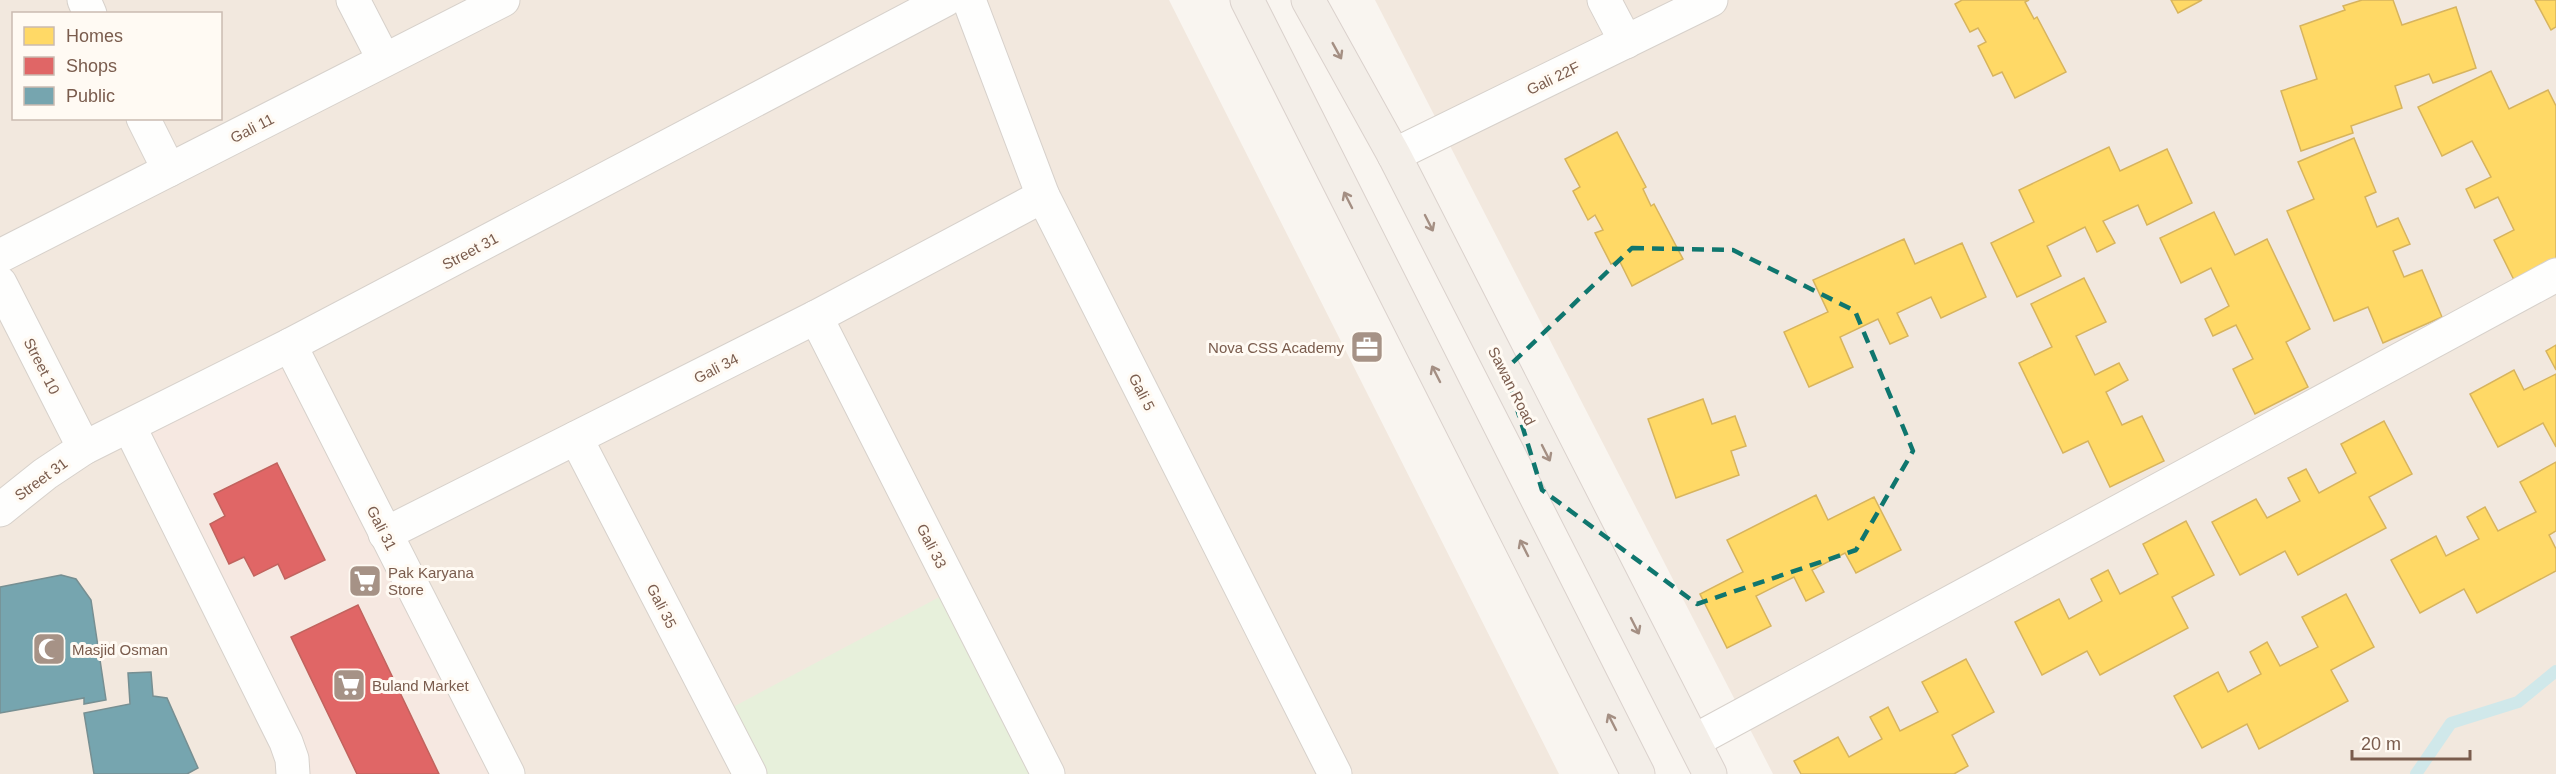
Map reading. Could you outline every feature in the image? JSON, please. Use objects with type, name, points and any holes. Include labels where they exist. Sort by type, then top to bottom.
[{"type":"main road","points":[[1247,0],[1638,774]]},
{"type":"main road","name":"Sawan Road","points":[[1308,0],[1395,155],[1710,774]]},
{"type":"street","points":[[353,0],[384,60]]},
{"type":"street","name":"Gali 11","points":[[0,256],[503,0]]},
{"type":"street","name":"Street 31","points":[[0,510],[45,474],[84,448],[290,345],[945,0]]},
{"type":"street","name":"Gali 5","points":[[969,0],[1043,196],[1335,774]]},
{"type":"street","points":[[1604,0],[1626,42]]},
{"type":"street","name":"Gali 22F","points":[[1395,155],[1711,0]]},
{"type":"street","points":[[144,120],[169,170]]},
{"type":"street","name":"Gali 34","points":[[385,534],[816,317],[1043,196]]},
{"type":"street","points":[[1694,741],[2556,275]]},
{"type":"street","name":"Street 10","points":[[0,283],[84,448]]},
{"type":"street","name":"Gali 33","points":[[816,317],[1048,774]]},
{"type":"street","name":"Gali 31","points":[[290,345],[508,774]]},
{"type":"street","points":[[129,426],[286,742],[292,759],[293,774]]},
{"type":"street","name":"Gali 35","points":[[576,438],[750,774]]},
{"type":"highlighted area","points":[[1632,248],[1733,250],[1855,311],[1913,451],[1856,550],[1697,604],[1542,490],[1505,370]]},
{"type":"shaded area","points":[[0,0],[1169,0],[1559,774],[0,774]]},
{"type":"shaded area","points":[[1375,0],[2556,0],[2556,774],[1773,774]]},
{"type":"shaded area","name":"Buland Market","points":[[290,345],[508,774],[293,774],[129,426]]},
{"type":"green space","points":[[945,594],[1034,774],[766,774],[733,707]]},
{"type":"building: Homes","points":[[1962,0],[2029,0],[2025,2],[2034,19],[2037,17],[2066,72],[2015,98],[2002,72],[1993,76],[1978,46],[1986,42],[1978,28],[1970,32],[1955,4]]},
{"type":"building: Homes","points":[[2171,0],[2202,0],[2178,13]]},
{"type":"building: Homes","points":[[2362,0],[2393,0],[2402,25],[2456,7],[2476,68],[2433,83],[2429,74],[2395,86],[2402,108],[2351,126],[2353,133],[2301,151],[2281,91],[2317,79],[2300,26],[2345,10],[2343,6]]},
{"type":"building: Homes","points":[[2535,0],[2556,0],[2556,27],[2551,30]]},
{"type":"building: Homes","points":[[2491,71],[2509,109],[2548,90],[2556,106],[2556,267],[2517,286],[2494,240],[2514,230],[2498,197],[2475,208],[2466,189],[2491,177],[2472,141],[2442,156],[2418,107]]},
{"type":"building: Homes","points":[[1617,132],[1646,187],[1643,189],[1651,206],[1654,204],[1683,259],[1632,286],[1619,260],[1611,264],[1595,233],[1603,230],[1595,215],[1588,220],[1573,191],[1580,187],[1565,159]]},
{"type":"building: Homes","points":[[2354,138],[2376,192],[2365,197],[2377,227],[2398,218],[2410,244],[2393,251],[2404,277],[2422,270],[2442,317],[2383,343],[2368,307],[2334,321],[2287,211],[2314,199],[2298,162]]},
{"type":"building: Homes","points":[[2109,147],[2120,171],[2167,149],[2192,203],[2147,225],[2138,205],[2103,221],[2115,243],[2097,252],[2085,227],[2047,246],[2061,276],[2017,297],[1991,243],[2034,222],[2019,190]]},
{"type":"building: Homes","points":[[2214,212],[2235,255],[2267,239],[2310,329],[2286,342],[2308,387],[2255,414],[2233,369],[2253,359],[2236,325],[2213,336],[2205,319],[2229,306],[2211,268],[2181,283],[2160,238]]},
{"type":"building: Homes","points":[[1904,239],[1915,264],[1962,243],[1986,297],[1941,318],[1931,297],[1897,313],[1908,336],[1890,344],[1878,319],[1840,337],[1853,367],[1809,387],[1784,332],[1828,312],[1813,280]]},
{"type":"building: Homes","points":[[2084,278],[2106,322],[2076,336],[2095,375],[2119,363],[2128,380],[2106,392],[2122,425],[2142,416],[2164,461],[2110,487],[2088,441],[2063,453],[2019,363],[2052,347],[2031,304]]},
{"type":"building: Homes","points":[[2556,345],[2556,370],[2546,351]]},
{"type":"building: Homes","points":[[2514,370],[2524,390],[2556,374],[2556,447],[2543,423],[2498,447],[2470,394]]},
{"type":"building: Homes","points":[[1703,399],[1712,424],[1735,416],[1746,446],[1731,451],[1739,475],[1676,498],[1648,419]]},
{"type":"building: Homes","points":[[2384,421],[2412,474],[2369,497],[2386,528],[2298,575],[2285,551],[2240,575],[2212,522],[2256,499],[2267,518],[2300,501],[2288,478],[2306,469],[2319,493],[2356,473],[2341,444]]},
{"type":"building: Homes","points":[[2556,462],[2556,531],[2549,535],[2556,549],[2556,571],[2477,613],[2464,589],[2420,613],[2391,560],[2436,536],[2446,556],[2479,539],[2467,517],[2485,507],[2498,531],[2536,512],[2520,482]]},
{"type":"building: Homes","points":[[1816,495],[1828,520],[1874,497],[1901,550],[1856,573],[1845,553],[1812,570],[1824,592],[1806,601],[1794,577],[1756,596],[1771,626],[1727,648],[1700,594],[1743,572],[1727,540]]},
{"type":"building: Homes","points":[[2186,521],[2214,575],[2172,597],[2188,628],[2100,675],[2087,651],[2042,675],[2015,622],[2059,599],[2069,619],[2102,601],[2091,579],[2108,570],[2120,594],[2158,574],[2143,544]]},
{"type":"building: Homes","points":[[2346,594],[2374,647],[2331,670],[2348,701],[2259,749],[2247,724],[2202,748],[2174,696],[2218,672],[2228,692],[2261,674],[2250,652],[2267,642],[2280,666],[2318,647],[2302,617]]},
{"type":"building: Homes","points":[[1966,659],[1994,712],[1952,735],[1968,766],[1954,774],[1801,774],[1794,761],[1838,737],[1849,757],[1882,739],[1870,717],[1888,707],[1900,731],[1938,712],[1922,682]]},
{"type":"building: Shops","points":[[277,463],[325,560],[285,579],[278,564],[254,576],[244,557],[229,564],[210,524],[225,516],[214,494]]},
{"type":"building: Shops","points":[[358,605],[439,774],[357,774],[291,637]]},
{"type":"building: Public","name":"Masjid Osman","points":[[61,575],[76,579],[91,600],[106,700],[84,704],[84,698],[0,713],[0,587]]},
{"type":"building: Public","name":"Masjid Osman","points":[[151,672],[153,696],[167,698],[198,768],[187,774],[94,774],[84,713],[130,704],[128,673]]},
{"type":"waterway","points":[[2416,774],[2451,723],[2518,702],[2556,671]]},
{"type":"place","name":"Nova CSS Academy","points":[[1367,347]]},
{"type":"place","name":"Pak Karyana Store","points":[[365,581]]},
{"type":"place","name":"Masjid Osman","points":[[49,649]]},
{"type":"place","name":"Buland Market","points":[[349,685]]}]
